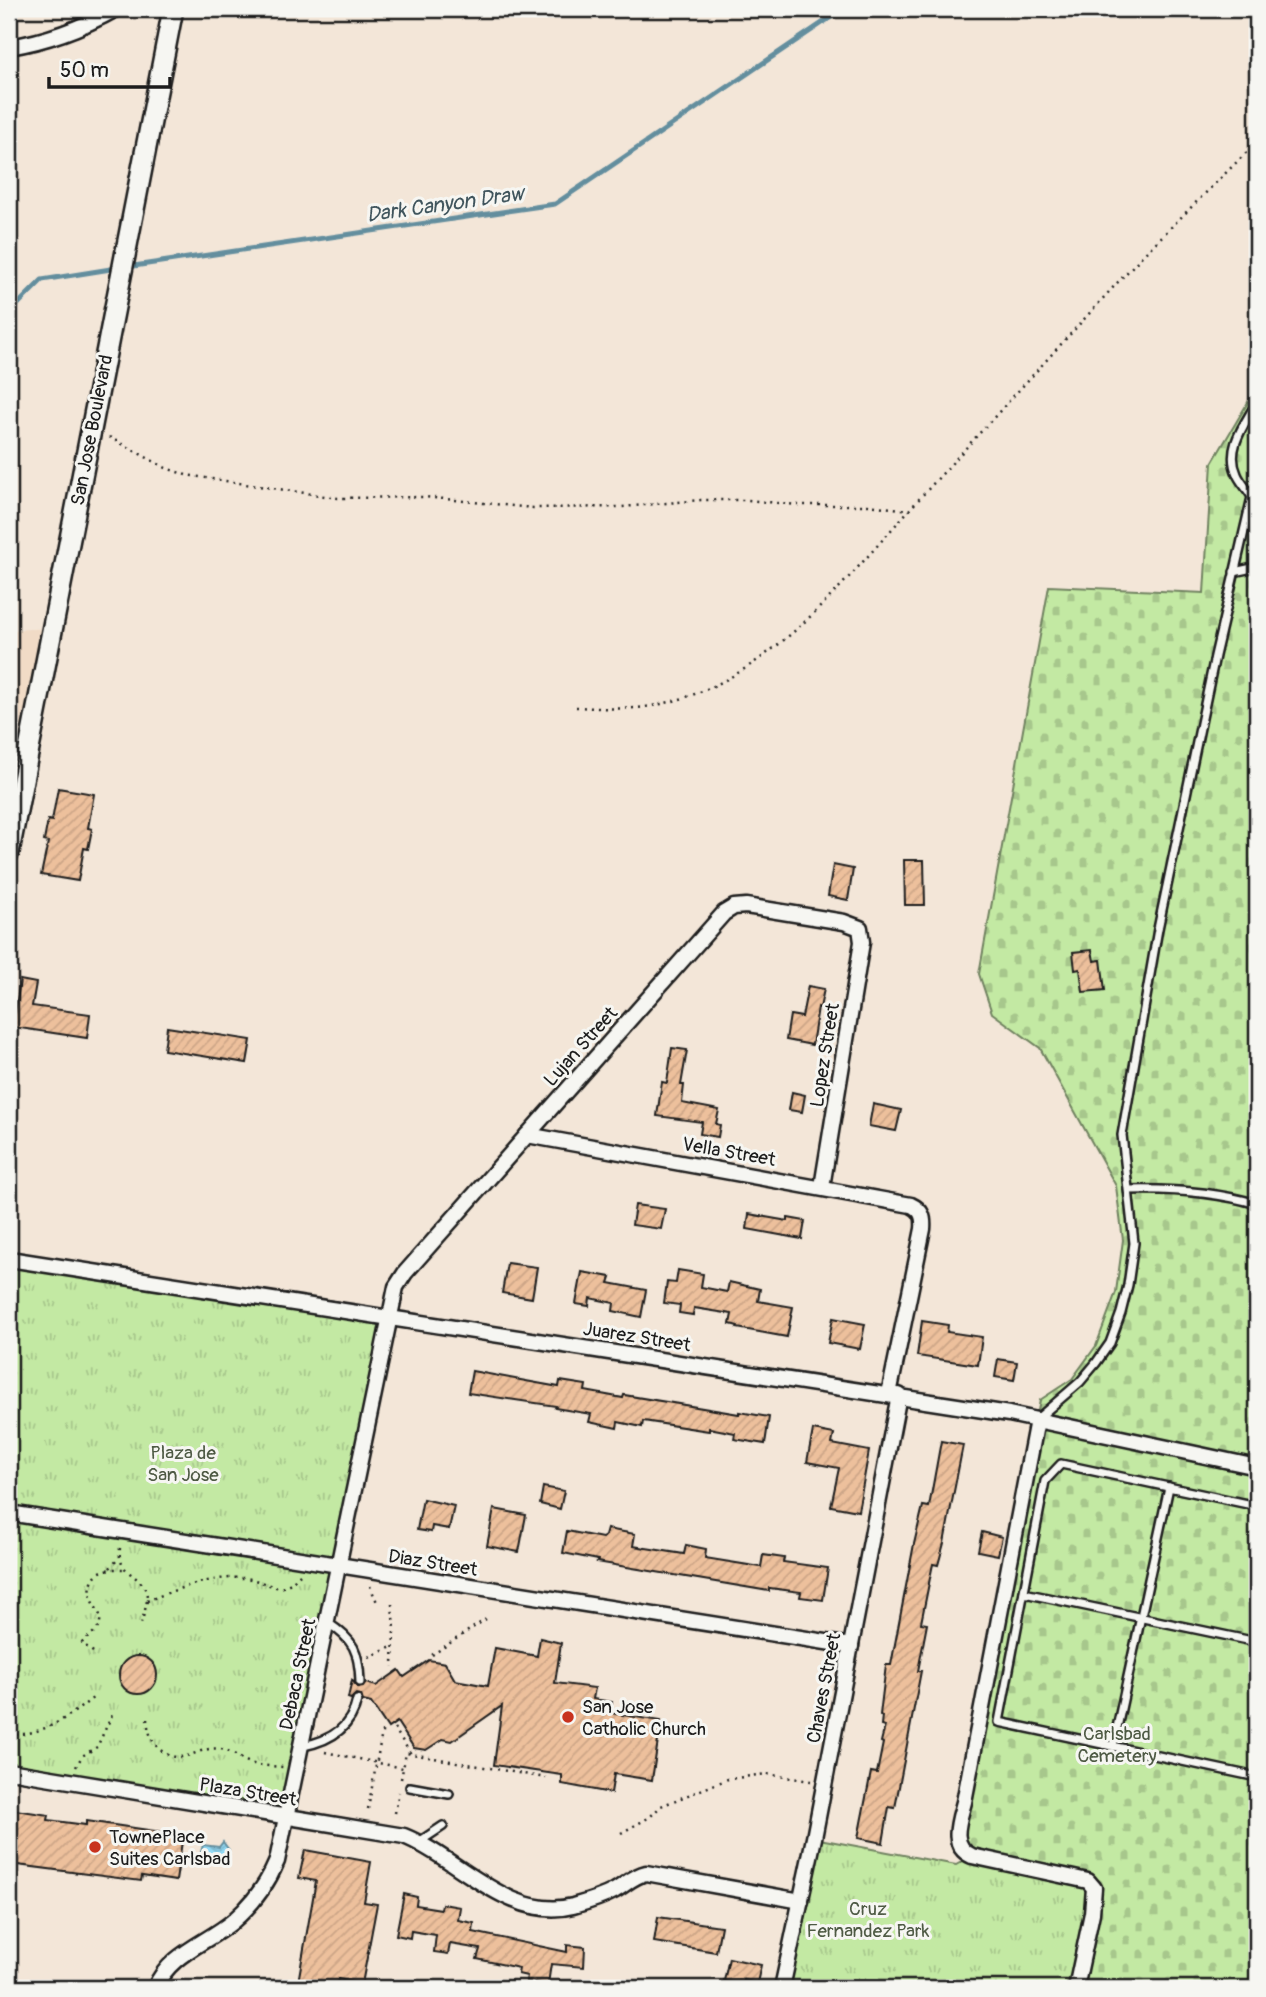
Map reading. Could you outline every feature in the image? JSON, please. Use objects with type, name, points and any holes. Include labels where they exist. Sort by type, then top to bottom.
[{"type":"street","points":[[9,47],[37,42],[71,31],[116,9]]},
{"type":"street","name":"San Jose Boulevard","points":[[9,850],[173,9]]},
{"type":"street","name":"Lujan Street","points":[[390,1318],[396,1287],[405,1273],[724,913],[734,907],[746,905],[844,922],[860,928]]},
{"type":"street","name":"Lopez Street","points":[[822,1187],[862,942],[860,928]]},
{"type":"street","name":"Vella Street","points":[[527,1135],[822,1187],[911,1205],[921,1212]]},
{"type":"street","name":"Chaves Street","points":[[782,1988],[851,1646],[923,1229],[921,1212]]},
{"type":"street","name":"Juarez Street","points":[[9,1259],[894,1395],[1037,1420],[1257,1467]]},
{"type":"street","name":"Debaca Street","points":[[155,1988],[169,1966],[187,1950],[232,1922],[259,1894],[277,1861],[390,1318]]},
{"type":"street","points":[[1037,1420],[957,1829],[958,1842],[964,1853],[1088,1881],[1094,1888],[1092,1913],[1076,1988]]},
{"type":"street","name":"Diaz Street","points":[[9,1513],[851,1646]]},
{"type":"street","name":"Plaza Street","points":[[9,1771],[404,1836],[419,1842],[470,1877],[517,1900],[551,1908],[571,1906],[597,1898],[646,1873],[801,1901]]},
{"type":"lane","points":[[1037,1420],[1080,1382],[1110,1343],[1124,1304],[1134,1243],[1122,1135],[1158,929],[1234,572],[1255,496],[1237,476],[1233,462],[1237,437],[1257,402]]},
{"type":"lane","points":[[1234,572],[1257,567]]},
{"type":"lane","points":[[1129,1190],[1169,1189],[1242,1199],[1257,1204]]},
{"type":"lane","points":[[1257,1506],[1061,1464],[1045,1481],[999,1722],[1257,1777]]},
{"type":"lane","points":[[1113,1746],[1169,1487]]},
{"type":"lane","points":[[1024,1593],[1257,1643]]},
{"type":"lane","points":[[328,1623],[354,1645],[359,1661],[360,1682]]},
{"type":"lane","points":[[303,1745],[333,1737],[346,1723],[357,1700]]},
{"type":"lane","points":[[410,1787],[449,1794]]},
{"type":"lane","points":[[419,1842],[443,1826]]},
{"type":"path","points":[[576,707],[625,708],[660,704],[694,695],[741,671],[806,620],[840,587],[1141,257],[1257,142]]},
{"type":"path","points":[[92,429],[166,468],[186,475],[338,498],[425,497],[533,509],[748,500],[797,505],[868,505],[909,510]]},
{"type":"path","points":[[93,1652],[82,1643],[97,1630],[100,1621],[100,1614],[90,1598],[92,1581],[95,1575],[110,1568],[118,1559],[120,1548]]},
{"type":"path","points":[[118,1559],[123,1569],[139,1580],[145,1589],[147,1601],[140,1628]]},
{"type":"path","points":[[110,1568],[123,1569]]},
{"type":"path","points":[[147,1601],[189,1586],[220,1579],[256,1579],[281,1588],[300,1574]]},
{"type":"path","points":[[368,1583],[377,1602]]},
{"type":"path","points":[[392,1605],[393,1667]]},
{"type":"path","points":[[432,1656],[486,1619]]},
{"type":"path","points":[[366,1658],[394,1646]]},
{"type":"path","points":[[9,1735],[34,1733],[49,1727],[71,1716],[94,1697]]},
{"type":"path","points":[[76,1767],[82,1756],[97,1747],[112,1715]]},
{"type":"path","points":[[147,1719],[155,1745],[175,1758],[187,1757],[208,1748],[218,1748],[250,1763],[285,1767]]},
{"type":"path","points":[[368,1809],[383,1727]]},
{"type":"path","points":[[394,1728],[411,1754]]},
{"type":"path","points":[[320,1751],[403,1768]]},
{"type":"path","points":[[401,1779],[407,1753],[546,1778]]},
{"type":"path","points":[[621,1833],[650,1817],[661,1806],[729,1779],[766,1774],[825,1783]]},
{"type":"path","points":[[395,1813],[399,1791]]},
{"type":"shaded area","points":[[53,628],[9,852],[9,630]]},
{"type":"green space","name":"Carlsbad Cemetery","points":[[1257,387],[1257,1988],[1076,1988],[964,1853],[964,1802],[1040,1400],[1072,1379],[1096,1346],[1116,1292],[1123,1240],[1116,1186],[1040,1048],[992,1013],[979,974],[1049,586],[1204,593],[1212,463]]},
{"type":"green space","name":"Plaza de San Jose","points":[[9,1259],[390,1318],[288,1817],[9,1771]]},
{"type":"green space","name":"Cruz Fernandez Park","points":[[814,1838],[956,1865],[972,1856],[1094,1888],[1076,1988],[782,1988]]},
{"type":"water","points":[[223,1842],[229,1850],[227,1861],[201,1852],[203,1845],[219,1847]]},
{"type":"building","points":[[58,788],[94,794],[88,828],[92,829],[88,849],[84,848],[78,881],[41,875],[48,842],[44,841],[48,820],[52,821]]},
{"type":"building","points":[[904,860],[924,860],[925,905],[905,905]]},
{"type":"building","points":[[833,865],[853,869],[848,900],[828,896]]},
{"type":"building","points":[[1092,950],[1094,961],[1101,960],[1105,990],[1083,992],[1080,969],[1075,970],[1073,952]]},
{"type":"building","points":[[20,980],[36,983],[32,1006],[90,1014],[87,1038],[13,1027]]},
{"type":"building","points":[[808,986],[824,989],[812,1045],[786,1040],[790,1015],[802,1017]]},
{"type":"building","points":[[167,1027],[251,1040],[247,1063],[164,1050]]},
{"type":"building","points":[[672,1048],[687,1050],[681,1085],[684,1085],[682,1103],[719,1110],[716,1124],[720,1125],[718,1137],[700,1134],[702,1122],[657,1116],[662,1082],[667,1083]]},
{"type":"building","points":[[792,1092],[805,1095],[802,1112],[789,1110]]},
{"type":"building","points":[[873,1104],[901,1110],[896,1131],[869,1126]]},
{"type":"building","points":[[635,1205],[665,1209],[661,1229],[632,1225]]},
{"type":"building","points":[[749,1214],[788,1221],[788,1218],[805,1221],[802,1239],[747,1229]]},
{"type":"building","points":[[507,1263],[537,1267],[532,1298],[502,1293]]},
{"type":"building","points":[[678,1270],[703,1274],[701,1287],[727,1292],[729,1282],[760,1289],[758,1301],[793,1307],[787,1337],[737,1328],[738,1326],[730,1324],[732,1314],[694,1308],[693,1315],[679,1313],[680,1305],[664,1303],[667,1282],[676,1283]]},
{"type":"building","points":[[582,1272],[611,1277],[609,1283],[646,1290],[641,1317],[613,1311],[614,1303],[590,1298],[589,1306],[576,1304]]},
{"type":"building","points":[[833,1318],[865,1324],[860,1349],[828,1343]]},
{"type":"building","points":[[922,1321],[948,1325],[947,1332],[982,1337],[978,1365],[917,1356]]},
{"type":"building","points":[[998,1359],[1017,1362],[1014,1380],[995,1377]]},
{"type":"building","points":[[472,1371],[559,1387],[560,1381],[586,1385],[585,1391],[623,1398],[624,1395],[769,1417],[765,1444],[734,1439],[735,1433],[709,1428],[709,1431],[643,1421],[642,1427],[618,1422],[617,1428],[589,1422],[591,1414],[468,1393]]},
{"type":"building","points":[[813,1430],[834,1434],[832,1444],[869,1451],[858,1511],[831,1506],[839,1468],[807,1462]]},
{"type":"building","points":[[941,1441],[963,1445],[944,1543],[938,1565],[933,1564],[930,1578],[921,1623],[927,1624],[918,1671],[921,1671],[895,1808],[889,1807],[883,1843],[858,1838],[871,1772],[877,1773],[883,1743],[881,1742],[885,1726],[881,1725],[880,1715],[886,1665],[891,1665],[914,1544],[923,1506],[929,1507]]},
{"type":"building","points":[[543,1487],[564,1491],[560,1509],[540,1504]]},
{"type":"building","points":[[423,1499],[454,1506],[449,1529],[432,1526],[431,1532],[417,1530]]},
{"type":"building","points":[[494,1509],[526,1515],[519,1552],[487,1546]]},
{"type":"building","points":[[607,1529],[635,1534],[633,1546],[684,1554],[686,1545],[706,1549],[705,1558],[761,1567],[763,1555],[784,1558],[783,1562],[828,1568],[823,1600],[800,1597],[801,1592],[769,1588],[769,1591],[597,1562],[598,1560],[563,1553],[567,1531],[602,1538]]},
{"type":"building","points":[[982,1532],[1002,1537],[998,1555],[978,1551]]},
{"type":"building","name":"San Jose Catholic Church","points":[[540,1638],[561,1643],[555,1683],[595,1688],[593,1699],[612,1702],[610,1713],[661,1721],[652,1780],[614,1774],[611,1793],[562,1784],[562,1775],[494,1765],[502,1706],[452,1741],[443,1739],[426,1750],[414,1748],[397,1722],[388,1728],[371,1703],[363,1701],[361,1695],[348,1698],[352,1680],[358,1688],[366,1683],[376,1686],[399,1670],[404,1677],[429,1660],[445,1663],[455,1680],[488,1686],[495,1648],[537,1656]]},
{"type":"building","points":[[138,1656],[151,1662],[157,1675],[151,1688],[138,1694],[125,1688],[119,1675],[125,1662]]},
{"type":"building","name":"TownePlace Suites Carlsbad","points":[[9,1809],[49,1815],[48,1820],[86,1825],[86,1821],[183,1835],[176,1881],[142,1876],[141,1881],[10,1864]]},
{"type":"building","points":[[305,1850],[371,1862],[364,1902],[377,1904],[362,1984],[338,1979],[336,1988],[297,1988],[316,1881],[299,1878]]},
{"type":"building","points":[[404,1894],[417,1897],[416,1905],[441,1909],[442,1904],[460,1907],[458,1920],[474,1923],[473,1932],[567,1952],[567,1945],[585,1947],[584,1967],[551,1964],[548,1984],[526,1981],[527,1976],[518,1974],[519,1968],[477,1959],[480,1949],[450,1944],[448,1954],[434,1952],[436,1935],[411,1931],[410,1938],[396,1935]]},
{"type":"building","points":[[658,1917],[721,1926],[716,1952],[654,1942]]},
{"type":"building","points":[[729,1958],[761,1965],[757,1983],[744,1980],[743,1985],[724,1981]]},
{"type":"waterway","name":"Dark Canyon Draw","points":[[127,267],[555,204],[843,9]]},
{"type":"waterway","name":"Dark Canyon Draw","points":[[9,313],[42,280],[117,268]]},
{"type":"place","name":"San Jose Catholic Church","points":[[568,1717]]},
{"type":"place","name":"TownePlace Suites Carlsbad","points":[[95,1847]]}]
